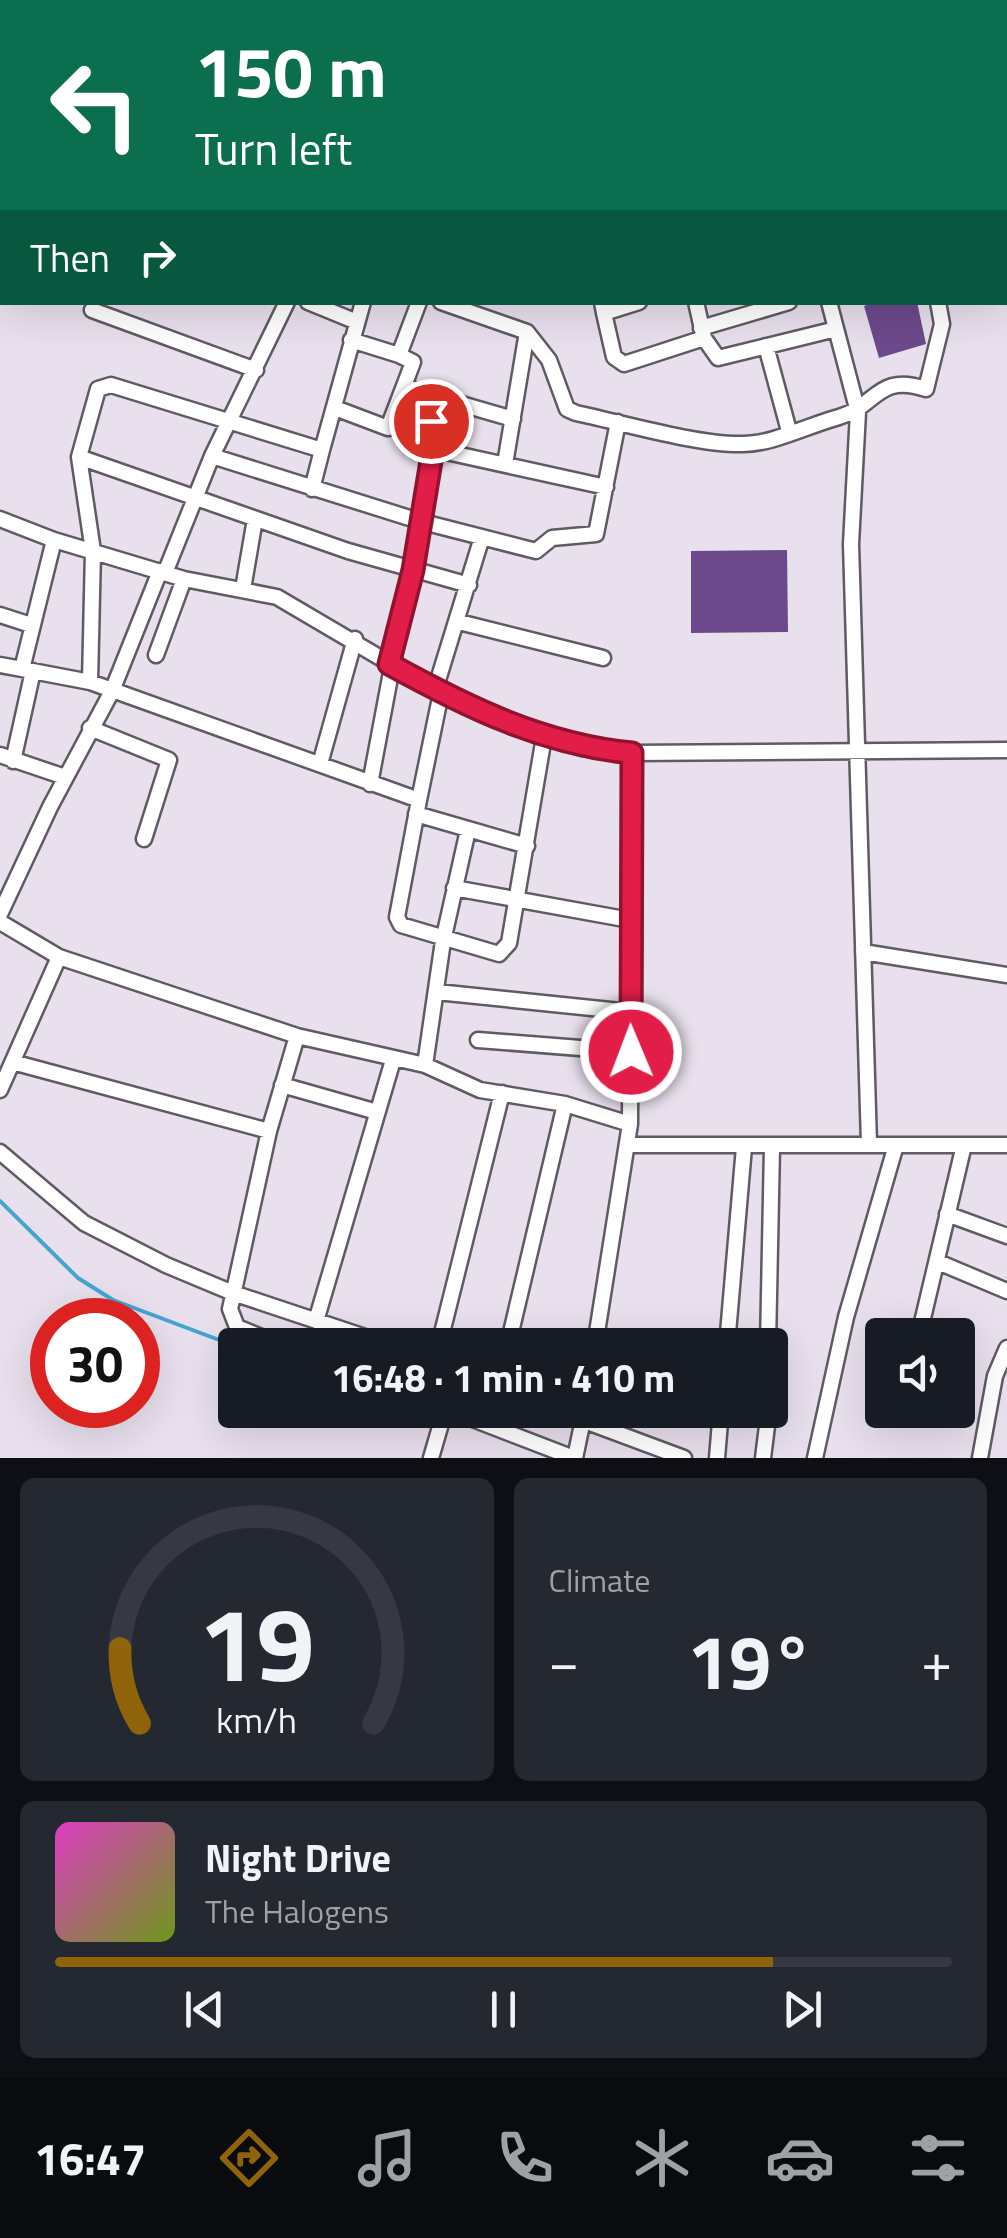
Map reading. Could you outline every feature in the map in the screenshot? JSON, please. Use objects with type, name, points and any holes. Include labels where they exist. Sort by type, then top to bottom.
[{"type":"street","points":[[0,914],[90,728],[112,691],[212,456],[287,305]]},
{"type":"street","points":[[315,305],[357,322]]},
{"type":"street","points":[[312,489],[361,305]]},
{"type":"street","points":[[399,355],[418,305]]},
{"type":"street","points":[[450,305],[527,332],[549,360],[567,409],[743,444],[858,412],[867,399],[890,385],[908,383],[926,389],[942,324],[939,305]]},
{"type":"street","points":[[697,305],[703,333],[718,358],[836,329]]},
{"type":"street","points":[[603,308],[614,357],[624,364],[781,305]]},
{"type":"street","points":[[830,305],[858,412],[851,544],[869,1144]]},
{"type":"street","points":[[92,310],[256,370]]},
{"type":"street","points":[[505,464],[527,332]]},
{"type":"street","points":[[336,408],[388,428],[413,362],[351,340]]},
{"type":"street","points":[[766,346],[788,431]]},
{"type":"street","points":[[90,682],[93,550],[79,457],[102,384],[322,450]]},
{"type":"street","points":[[404,386],[513,419]]},
{"type":"street","points":[[437,397],[425,445],[606,487]]},
{"type":"street","points":[[212,456],[532,552],[552,538],[590,538],[599,529],[618,422]]},
{"type":"street","points":[[370,784],[389,664],[413,570],[433,449]]},
{"type":"street","points":[[79,457],[256,519],[468,585]]},
{"type":"street","points":[[0,519],[54,540],[184,579],[244,589],[296,604],[438,691],[544,738],[632,753],[1007,750]]},
{"type":"street","points":[[244,589],[256,519]]},
{"type":"street","points":[[482,538],[438,691],[398,918],[410,932],[499,954],[505,951],[544,738]]},
{"type":"street","points":[[54,540],[31,625],[28,670],[6,758],[66,777]]},
{"type":"street","points":[[156,656],[184,579]]},
{"type":"street","points":[[0,615],[31,625]]},
{"type":"street","points":[[459,622],[603,658]]},
{"type":"street","points":[[320,764],[355,639]]},
{"type":"street","points":[[0,665],[90,682],[320,764],[468,830],[527,846]]},
{"type":"street","points":[[90,728],[165,755],[169,760],[144,839]]},
{"type":"street","points":[[598,1328],[630,1124],[632,753]]},
{"type":"street","points":[[425,1065],[443,940],[468,830]]},
{"type":"street","points":[[454,888],[630,920]]},
{"type":"street","points":[[0,922],[59,957],[297,1036],[425,1065],[480,1090],[565,1104],[630,1124]]},
{"type":"street","points":[[863,952],[1007,974]]},
{"type":"street","points":[[0,1090],[16,1063],[59,957]]},
{"type":"street","points":[[436,992],[630,1012]]},
{"type":"street","points":[[239,1328],[230,1315],[233,1293],[269,1131],[297,1036]]},
{"type":"street","points":[[478,1040],[631,1052]]},
{"type":"street","points":[[316,1321],[392,1060]]},
{"type":"street","points":[[16,1063],[269,1131]]},
{"type":"street","points":[[282,1085],[377,1112]]},
{"type":"street","points":[[443,1328],[502,1094]]},
{"type":"street","points":[[512,1328],[565,1104]]},
{"type":"street","points":[[627,1144],[1007,1146]]},
{"type":"street","points":[[815,1458],[846,1318],[896,1144]]},
{"type":"street","points":[[923,1318],[964,1145]]},
{"type":"street","points":[[728,1328],[744,1147]]},
{"type":"street","points":[[768,1328],[772,1147]]},
{"type":"street","points":[[0,1152],[84,1223],[233,1293],[337,1328]]},
{"type":"street","points":[[947,1214],[1007,1236]]},
{"type":"street","points":[[938,1262],[1007,1291]]},
{"type":"street","points":[[980,1458],[1007,1348]]},
{"type":"street","points":[[430,1458],[441,1428]]},
{"type":"street","points":[[488,1428],[550,1455],[574,1458],[581,1428]]},
{"type":"street","points":[[613,1428],[684,1458]]},
{"type":"street","points":[[717,1458],[720,1428]]},
{"type":"street","points":[[763,1458],[767,1428]]},
{"type":"building","points":[[918,305],[926,344],[879,358],[864,306]]},
{"type":"building","points":[[787,550],[788,632],[691,633],[691,551]]},
{"type":"waterway","points":[[0,1201],[78,1278],[113,1300],[218,1340]]},
{"type":"route","points":[[431,421],[425,445],[433,449],[413,570],[389,664],[441,693],[544,738],[582,748],[632,753],[631,1052]]}]
